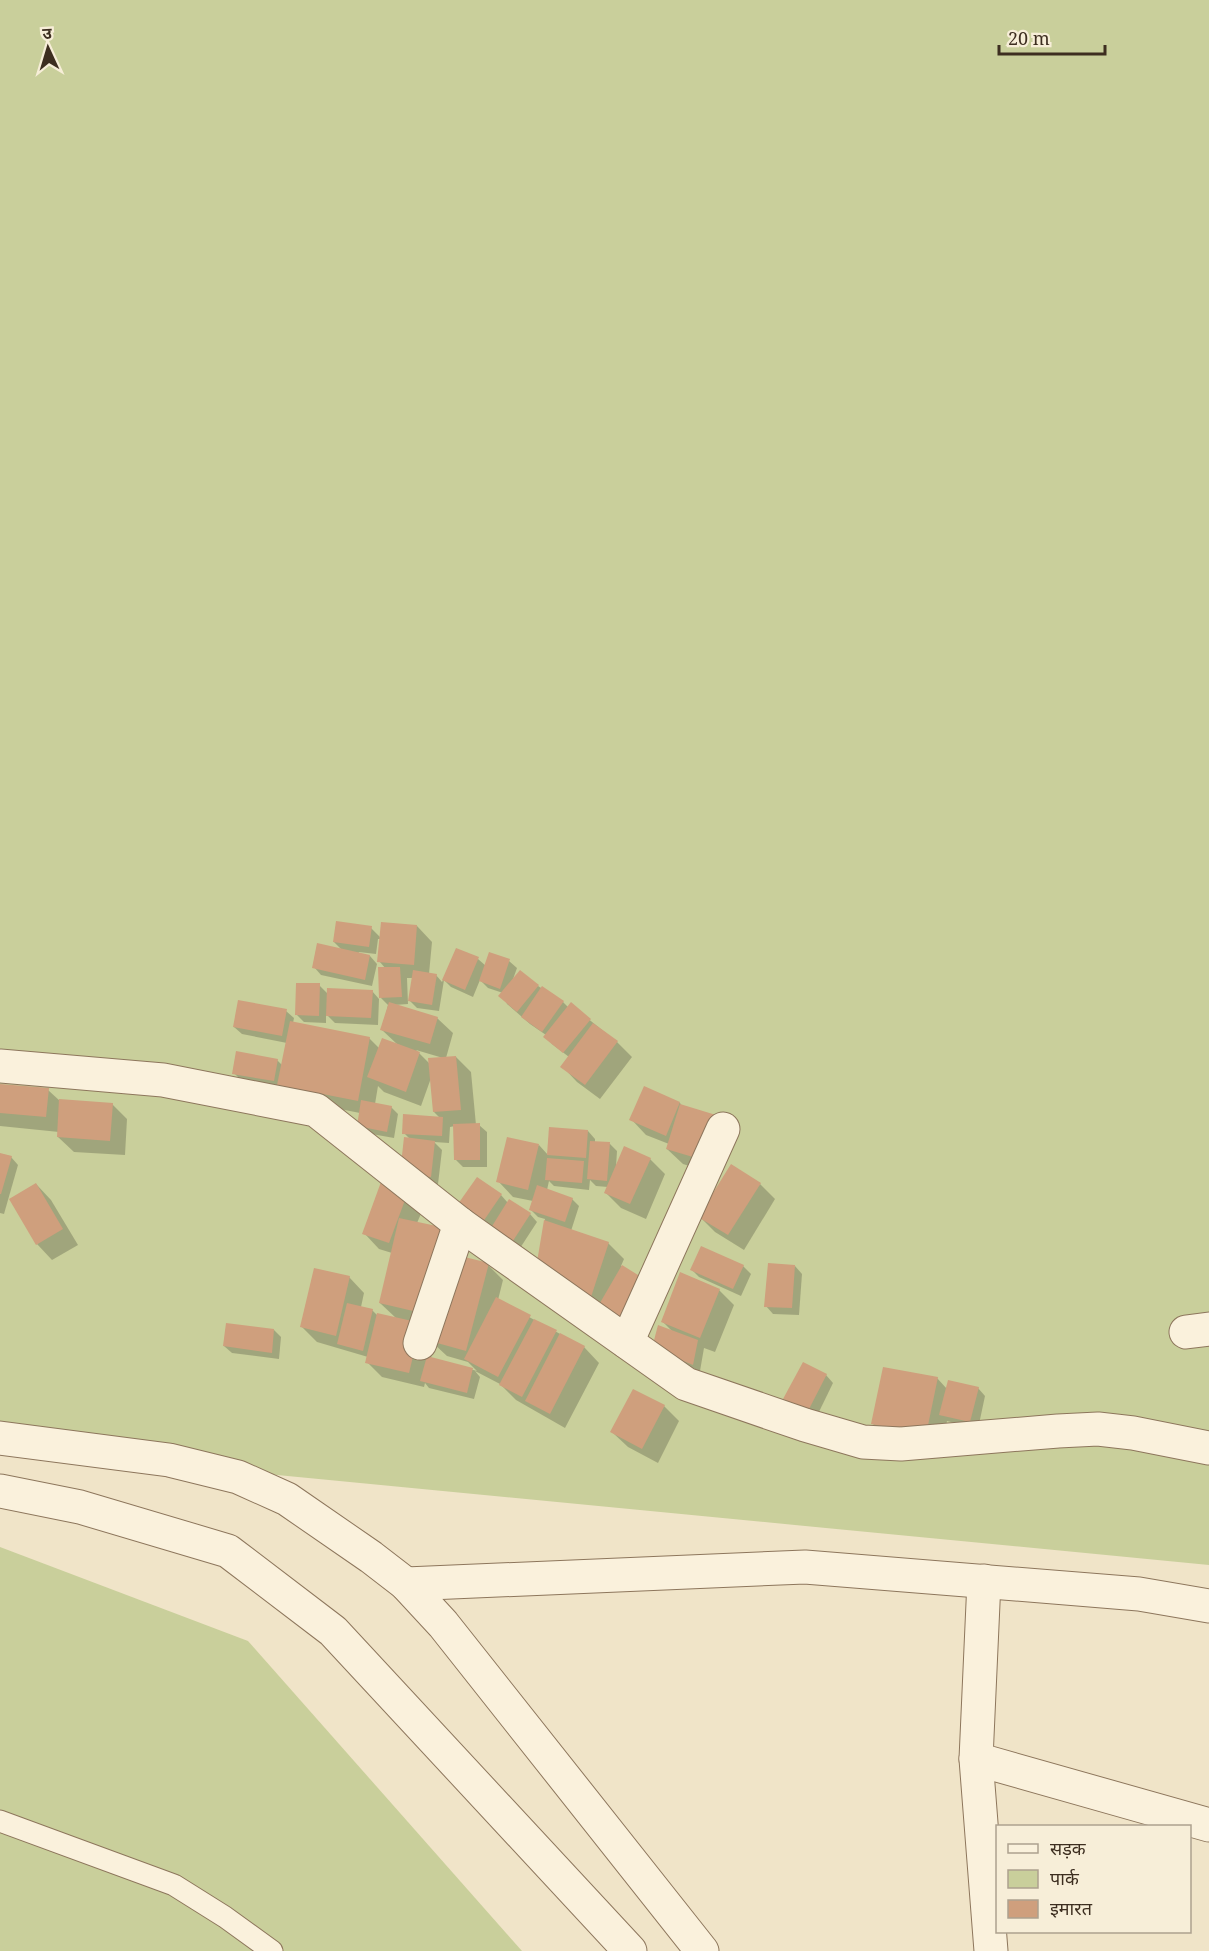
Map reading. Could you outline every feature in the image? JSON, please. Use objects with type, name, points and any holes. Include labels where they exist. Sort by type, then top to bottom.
[{"type":"street","points":[[0,1066],[163,1080],[316,1110],[460,1224],[686,1384],[805,1425],[863,1442],[901,1444],[1098,1429],[1209,1448]]},
{"type":"street","points":[[627,1342],[723,1129]]},
{"type":"street","points":[[420,1343],[460,1224]]},
{"type":"street","points":[[0,1438],[169,1460],[238,1477],[287,1499],[371,1557],[405,1584],[443,1624],[702,1951]]},
{"type":"street","points":[[0,1491],[80,1507],[228,1551],[333,1631],[630,1951]]},
{"type":"street","points":[[405,1584],[805,1567],[1139,1594],[1209,1606]]},
{"type":"street","points":[[984,1581],[976,1759],[991,1951]]},
{"type":"street","points":[[976,1759],[1209,1825]]},
{"type":"lane","points":[[0,1821],[174,1885],[225,1917],[272,1951]]},
{"type":"green space","points":[[0,0],[1209,0],[1209,1565],[70,1455],[0,1431]]},
{"type":"green space","points":[[0,1547],[248,1641],[522,1951],[0,1951]]},
{"type":"building","points":[[336,921],[372,926],[369,947],[333,942]]},
{"type":"building","points":[[381,922],[417,925],[414,965],[377,962]]},
{"type":"building","points":[[317,943],[370,955],[365,980],[312,968]]},
{"type":"building","points":[[456,948],[479,957],[465,990],[442,980]]},
{"type":"building","points":[[489,952],[510,959],[500,989],[479,981]]},
{"type":"building","points":[[378,967],[400,967],[402,997],[379,998]]},
{"type":"building","points":[[413,970],[437,974],[432,1005],[408,1001]]},
{"type":"building","points":[[520,970],[539,985],[517,1012],[498,996]]},
{"type":"building","points":[[296,983],[320,983],[319,1016],[295,1015]]},
{"type":"building","points":[[542,986],[564,1001],[542,1032],[521,1017]]},
{"type":"building","points":[[327,988],[373,990],[371,1018],[326,1016]]},
{"type":"building","points":[[238,1000],[287,1009],[282,1036],[233,1027]]},
{"type":"building","points":[[389,1002],[438,1017],[430,1044],[380,1030]]},
{"type":"building","points":[[571,1002],[591,1019],[563,1053],[543,1037]]},
{"type":"building","points":[[290,1021],[370,1037],[358,1101],[277,1085]]},
{"type":"building","points":[[593,1023],[618,1041],[585,1085],[560,1067]]},
{"type":"building","points":[[382,1038],[420,1052],[406,1092],[367,1077]]},
{"type":"building","points":[[236,1051],[278,1059],[274,1081],[232,1074]]},
{"type":"building","points":[[456,1056],[461,1110],[433,1112],[428,1058]]},
{"type":"building","points":[[0,1084],[49,1088],[46,1117],[0,1113]]},
{"type":"building","points":[[644,1086],[680,1102],[666,1136],[629,1120]]},
{"type":"building","points":[[59,1099],[113,1103],[110,1141],[57,1137]]},
{"type":"building","points":[[361,1100],[392,1106],[387,1132],[357,1126]]},
{"type":"building","points":[[680,1104],[716,1115],[703,1160],[666,1149]]},
{"type":"building","points":[[403,1114],[443,1117],[442,1136],[402,1134]]},
{"type":"building","points":[[480,1123],[480,1160],[454,1160],[453,1124]]},
{"type":"building","points":[[549,1127],[588,1130],[586,1158],[547,1155]]},
{"type":"building","points":[[404,1137],[435,1141],[431,1177],[400,1174]]},
{"type":"building","points":[[507,1137],[539,1144],[528,1190],[496,1182]]},
{"type":"building","points":[[590,1141],[610,1142],[607,1181],[587,1179]]},
{"type":"building","points":[[624,1146],[651,1158],[630,1204],[604,1193]]},
{"type":"building","points":[[0,1153],[12,1156],[1,1194],[0,1194]]},
{"type":"building","points":[[547,1158],[584,1161],[582,1183],[545,1180]]},
{"type":"building","points":[[731,1164],[761,1183],[728,1235],[698,1217]]},
{"type":"building","points":[[477,1177],[502,1194],[478,1229],[453,1211]]},
{"type":"building","points":[[381,1182],[408,1192],[389,1243],[362,1234]]},
{"type":"building","points":[[36,1183],[63,1229],[36,1245],[9,1199]]},
{"type":"building","points":[[537,1185],[573,1198],[565,1222],[529,1210]]},
{"type":"building","points":[[509,1199],[531,1213],[505,1253],[484,1239]]},
{"type":"building","points":[[399,1218],[446,1228],[426,1314],[379,1303]]},
{"type":"building","points":[[544,1220],[609,1242],[591,1297],[537,1262]]},
{"type":"building","points":[[701,1246],[744,1265],[733,1289],[690,1270]]},
{"type":"building","points":[[452,1254],[489,1263],[466,1351],[430,1341]]},
{"type":"building","points":[[768,1263],[795,1265],[792,1308],[764,1307]]},
{"type":"building","points":[[622,1265],[646,1280],[622,1319],[597,1308]]},
{"type":"building","points":[[314,1268],[350,1276],[336,1336],[300,1327]]},
{"type":"building","points":[[680,1272],[720,1289],[700,1338],[661,1322]]},
{"type":"building","points":[[496,1297],[531,1315],[498,1377],[464,1359]]},
{"type":"building","points":[[347,1303],[373,1309],[363,1351],[337,1344]]},
{"type":"building","points":[[377,1313],[421,1323],[409,1373],[365,1363]]},
{"type":"building","points":[[534,1319],[557,1330],[522,1397],[499,1385]]},
{"type":"building","points":[[226,1323],[274,1329],[272,1353],[223,1346]]},
{"type":"building","points":[[658,1325],[698,1340],[693,1365],[652,1348]]},
{"type":"building","points":[[560,1333],[585,1346],[550,1414],[525,1401]]},
{"type":"building","points":[[427,1356],[473,1368],[467,1393],[420,1381]]},
{"type":"building","points":[[803,1362],[827,1374],[808,1411],[783,1399]]},
{"type":"building","points":[[883,1367],[938,1377],[926,1435],[871,1424]]},
{"type":"building","points":[[948,1380],[979,1387],[970,1422],[939,1415]]},
{"type":"building","points":[[633,1389],[665,1405],[642,1449],[610,1432]]}]
